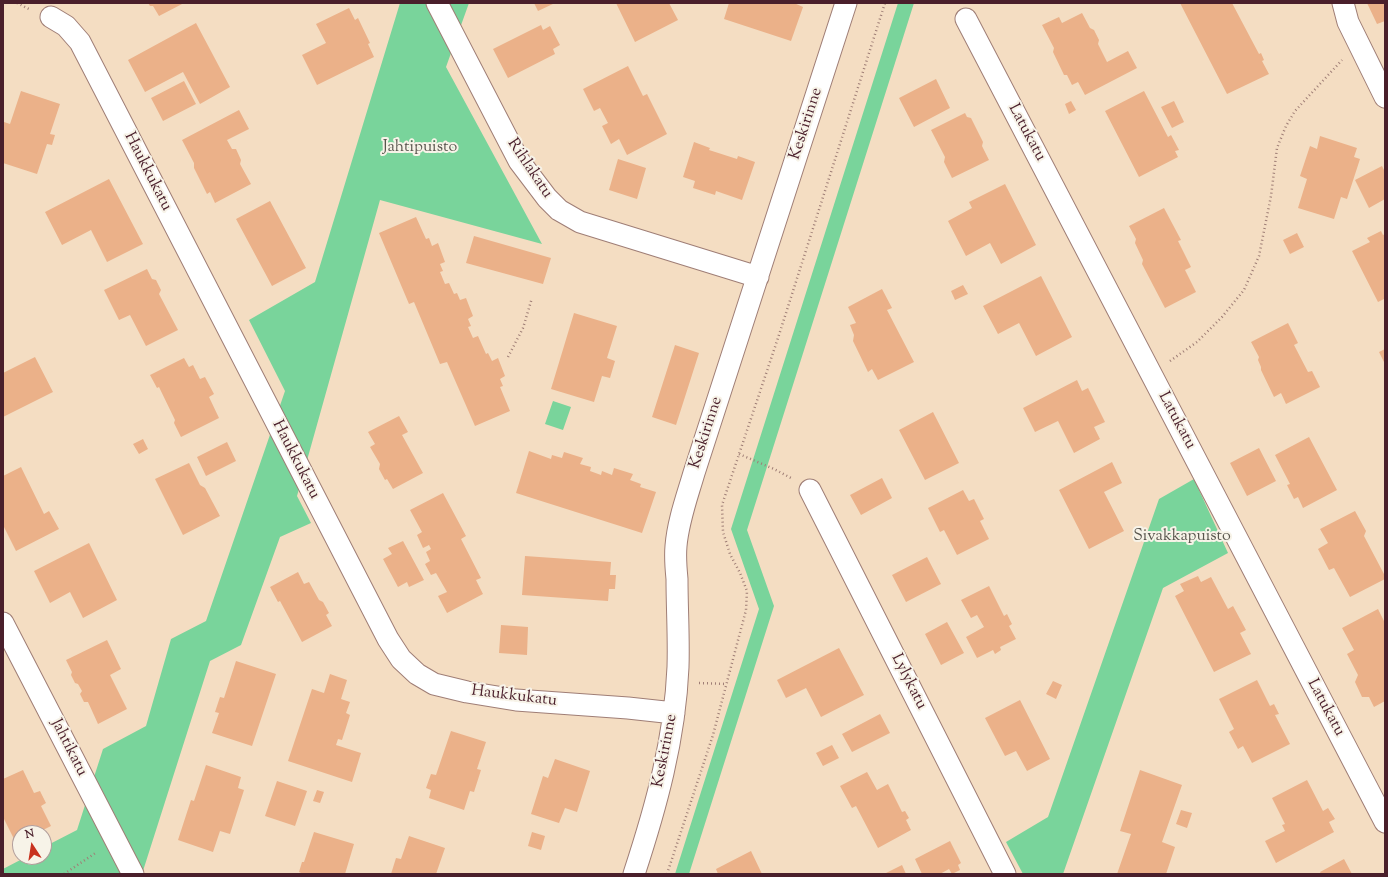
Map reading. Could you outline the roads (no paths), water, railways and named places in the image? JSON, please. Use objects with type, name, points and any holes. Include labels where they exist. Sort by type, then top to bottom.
[{"type":"street","name":"Rihlakatu","points":[[437,3],[519,161],[539,188],[560,210],[580,222],[758,277]]},
{"type":"street","name":"Keskirinne","points":[[634,874],[649,828],[661,782],[674,712],[678,668],[676,547],[679,526],[694,473],[846,3]]},
{"type":"street","points":[[1343,3],[1348,22],[1385,97]]},
{"type":"street","name":"Haukkukatu","points":[[51,17],[66,26],[80,42],[388,639],[401,659],[417,674],[434,684],[467,692],[516,700],[674,712]]},
{"type":"street","name":"Latukatu","points":[[966,19],[1385,822]]},
{"type":"street","name":"Lylykatu","points":[[810,490],[1005,874]]},
{"type":"street","name":"Jahtikatu","points":[[3,623],[133,874]]},
{"type":"park label","name":"Jahtipuisto","points":[[420,148]]},
{"type":"park label","name":"Sivakkapuisto","points":[[1182,537]]}]
